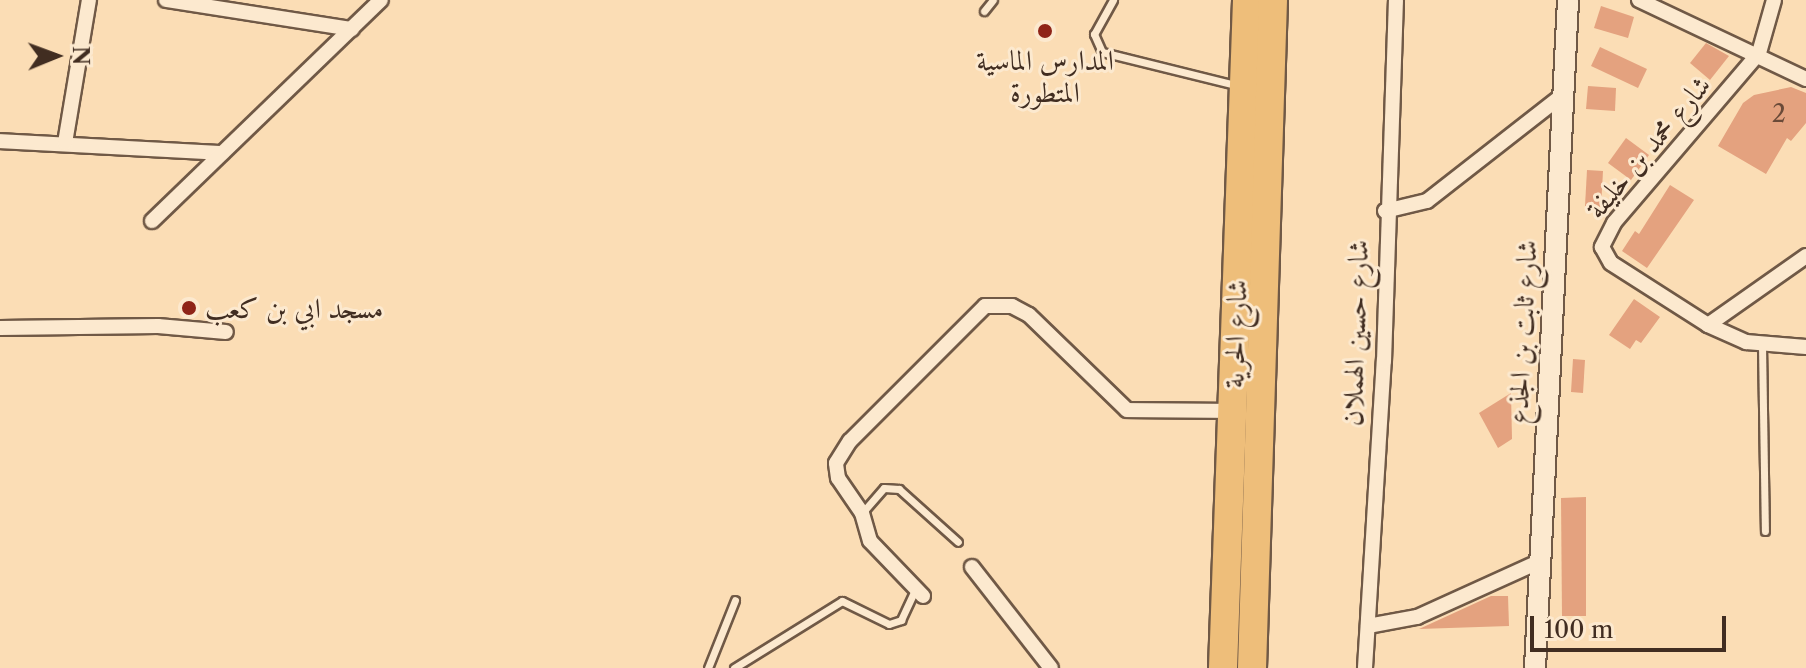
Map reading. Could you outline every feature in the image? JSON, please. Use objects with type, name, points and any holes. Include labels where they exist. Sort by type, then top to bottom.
[{"type":"highway","name":"شارع الحرية","points":[[1223,668],[1247,0]]},
{"type":"highway","name":"شارع الحرية","points":[[1252,668],[1273,0]]},
{"type":"street","points":[[65,143],[89,0]]},
{"type":"street","points":[[166,0],[352,29]]},
{"type":"street","points":[[152,221],[381,0]]},
{"type":"street","name":"شارع حسين الهملان","points":[[1365,668],[1384,361],[1385,211],[1396,0]]},
{"type":"street","name":"شارع ثابت بن الجذع","points":[[1534,668],[1560,97],[1568,0]]},
{"type":"street","points":[[1639,0],[1759,53],[1806,79]]},
{"type":"street","name":"شارع محمد بن خليفة","points":[[1774,0],[1759,53],[1604,236],[1604,255],[1611,263],[1708,325],[1762,345],[1806,347]]},
{"type":"street","points":[[1385,211],[1427,201],[1560,97]]},
{"type":"street","points":[[0,141],[222,153]]},
{"type":"street","points":[[1708,325],[1806,256]]},
{"type":"street","points":[[919,592],[870,541],[862,513],[838,478],[842,451],[985,306],[1012,306],[1029,315],[1127,410],[1232,411]]},
{"type":"street","points":[[0,328],[158,326],[226,332]]},
{"type":"street","points":[[1368,626],[1417,617],[1538,562]]},
{"type":"street","points":[[972,567],[1051,668]]},
{"type":"lane","points":[[984,11],[993,0]]},
{"type":"lane","points":[[1113,0],[1094,34],[1102,52],[1245,87]]},
{"type":"lane","points":[[1762,345],[1765,531]]},
{"type":"lane","points":[[862,513],[884,488],[899,489],[958,542]]},
{"type":"lane","points":[[734,668],[842,601],[889,624],[901,620],[919,592]]},
{"type":"lane","points":[[708,668],[735,600]]},
{"type":"building","points":[[1601,6],[1634,17],[1628,38],[1594,28]]},
{"type":"building","points":[[1706,43],[1729,56],[1710,80],[1690,63]]},
{"type":"building","points":[[1600,47],[1647,69],[1638,88],[1591,66]]},
{"type":"building","points":[[1588,86],[1616,88],[1615,111],[1586,109]]},
{"type":"building","points":[[1791,87],[1806,93],[1806,123],[1791,141],[1787,138],[1766,174],[1718,146],[1743,103],[1754,95]]},
{"type":"building","points":[[1626,138],[1649,155],[1631,180],[1608,163]]},
{"type":"building","points":[[1587,170],[1603,171],[1601,207],[1585,206]]},
{"type":"building","points":[[1670,185],[1694,200],[1647,268],[1622,251],[1635,231],[1639,234]]},
{"type":"building","points":[[1634,299],[1660,317],[1641,343],[1636,340],[1630,349],[1609,335]]},
{"type":"building","points":[[1573,359],[1585,360],[1583,393],[1571,392]]},
{"type":"building","points":[[1511,393],[1512,439],[1498,448],[1479,413]]},
{"type":"building","points":[[1586,497],[1586,616],[1562,616],[1561,498]]},
{"type":"building","points":[[1491,596],[1508,596],[1509,626],[1419,629]]},
{"type":"place","name":"المدارس الماسية المتطورة","points":[[1045,31]]},
{"type":"place","name":"مسجد ابي بن كعب","points":[[189,308]]}]
